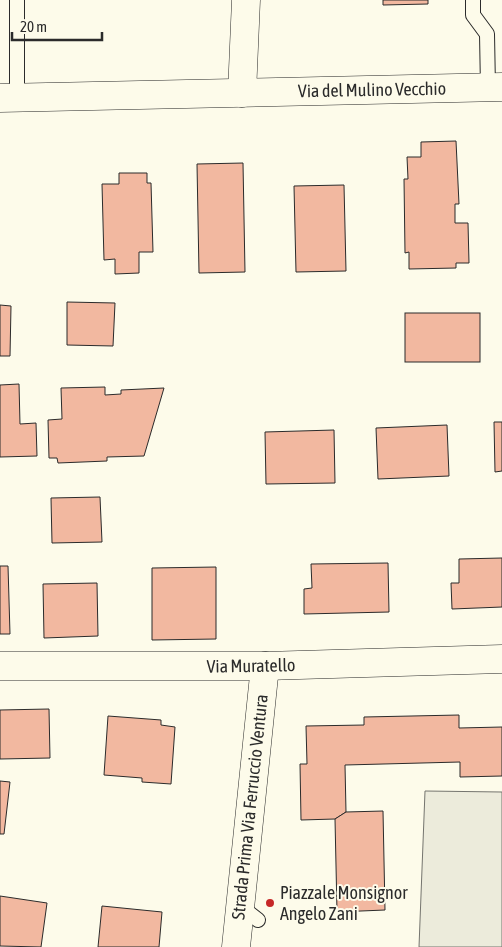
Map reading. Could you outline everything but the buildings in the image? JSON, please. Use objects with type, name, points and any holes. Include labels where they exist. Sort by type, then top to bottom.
[{"type":"street","points":[[242,93],[246,0]]},
{"type":"street","name":"Via del Mulino Vecchio","points":[[9,98],[495,87]]},
{"type":"street","name":"Via Muratello","points":[[0,666],[265,666],[502,659]]},
{"type":"street","name":"Strada Prima Via Ferruccio Ventura","points":[[236,947],[249,913],[265,666]]},
{"type":"lane","points":[[9,98],[17,0]]},
{"type":"lane","points":[[473,0],[473,16],[487,34],[495,87]]},
{"type":"shaded area","points":[[425,791],[502,792],[502,947],[419,947]]},
{"type":"place","name":"Piazzale Monsignor Angelo Zani","points":[[270,903]]}]
